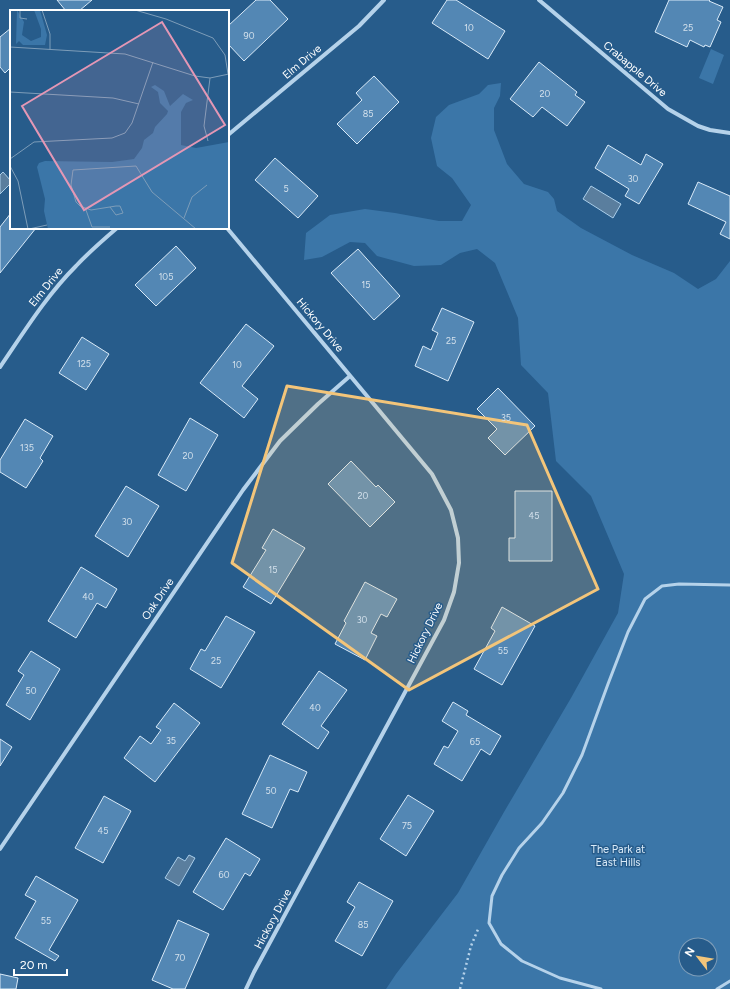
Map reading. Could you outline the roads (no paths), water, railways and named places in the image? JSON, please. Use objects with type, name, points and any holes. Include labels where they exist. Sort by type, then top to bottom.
[{"type":"street","name":"Elm Drive","points":[[229,134],[360,26],[384,0]]},
{"type":"street","name":"Crabapple Drive","points":[[538,0],[668,109],[698,126],[710,130],[730,133]]},
{"type":"street","name":"Elm Drive","points":[[0,367],[52,294],[76,266],[116,229]]},
{"type":"street","name":"Hickory Drive","points":[[228,229],[432,474],[450,510],[458,538],[459,563],[454,592],[444,620],[246,989]]},
{"type":"street","name":"Oak Drive","points":[[0,849],[243,490],[280,442],[318,404],[350,376]]},
{"type":"lane","points":[[601,989],[560,978],[522,961],[501,944],[488,924],[492,896],[502,875],[519,848],[542,823],[563,793],[582,756],[628,632],[645,599],[662,586],[679,584],[730,585]]},
{"type":"lane","points":[[717,989],[730,981]]},
{"type":"park label","name":"The Park at East Hills","points":[[618,855]]}]
